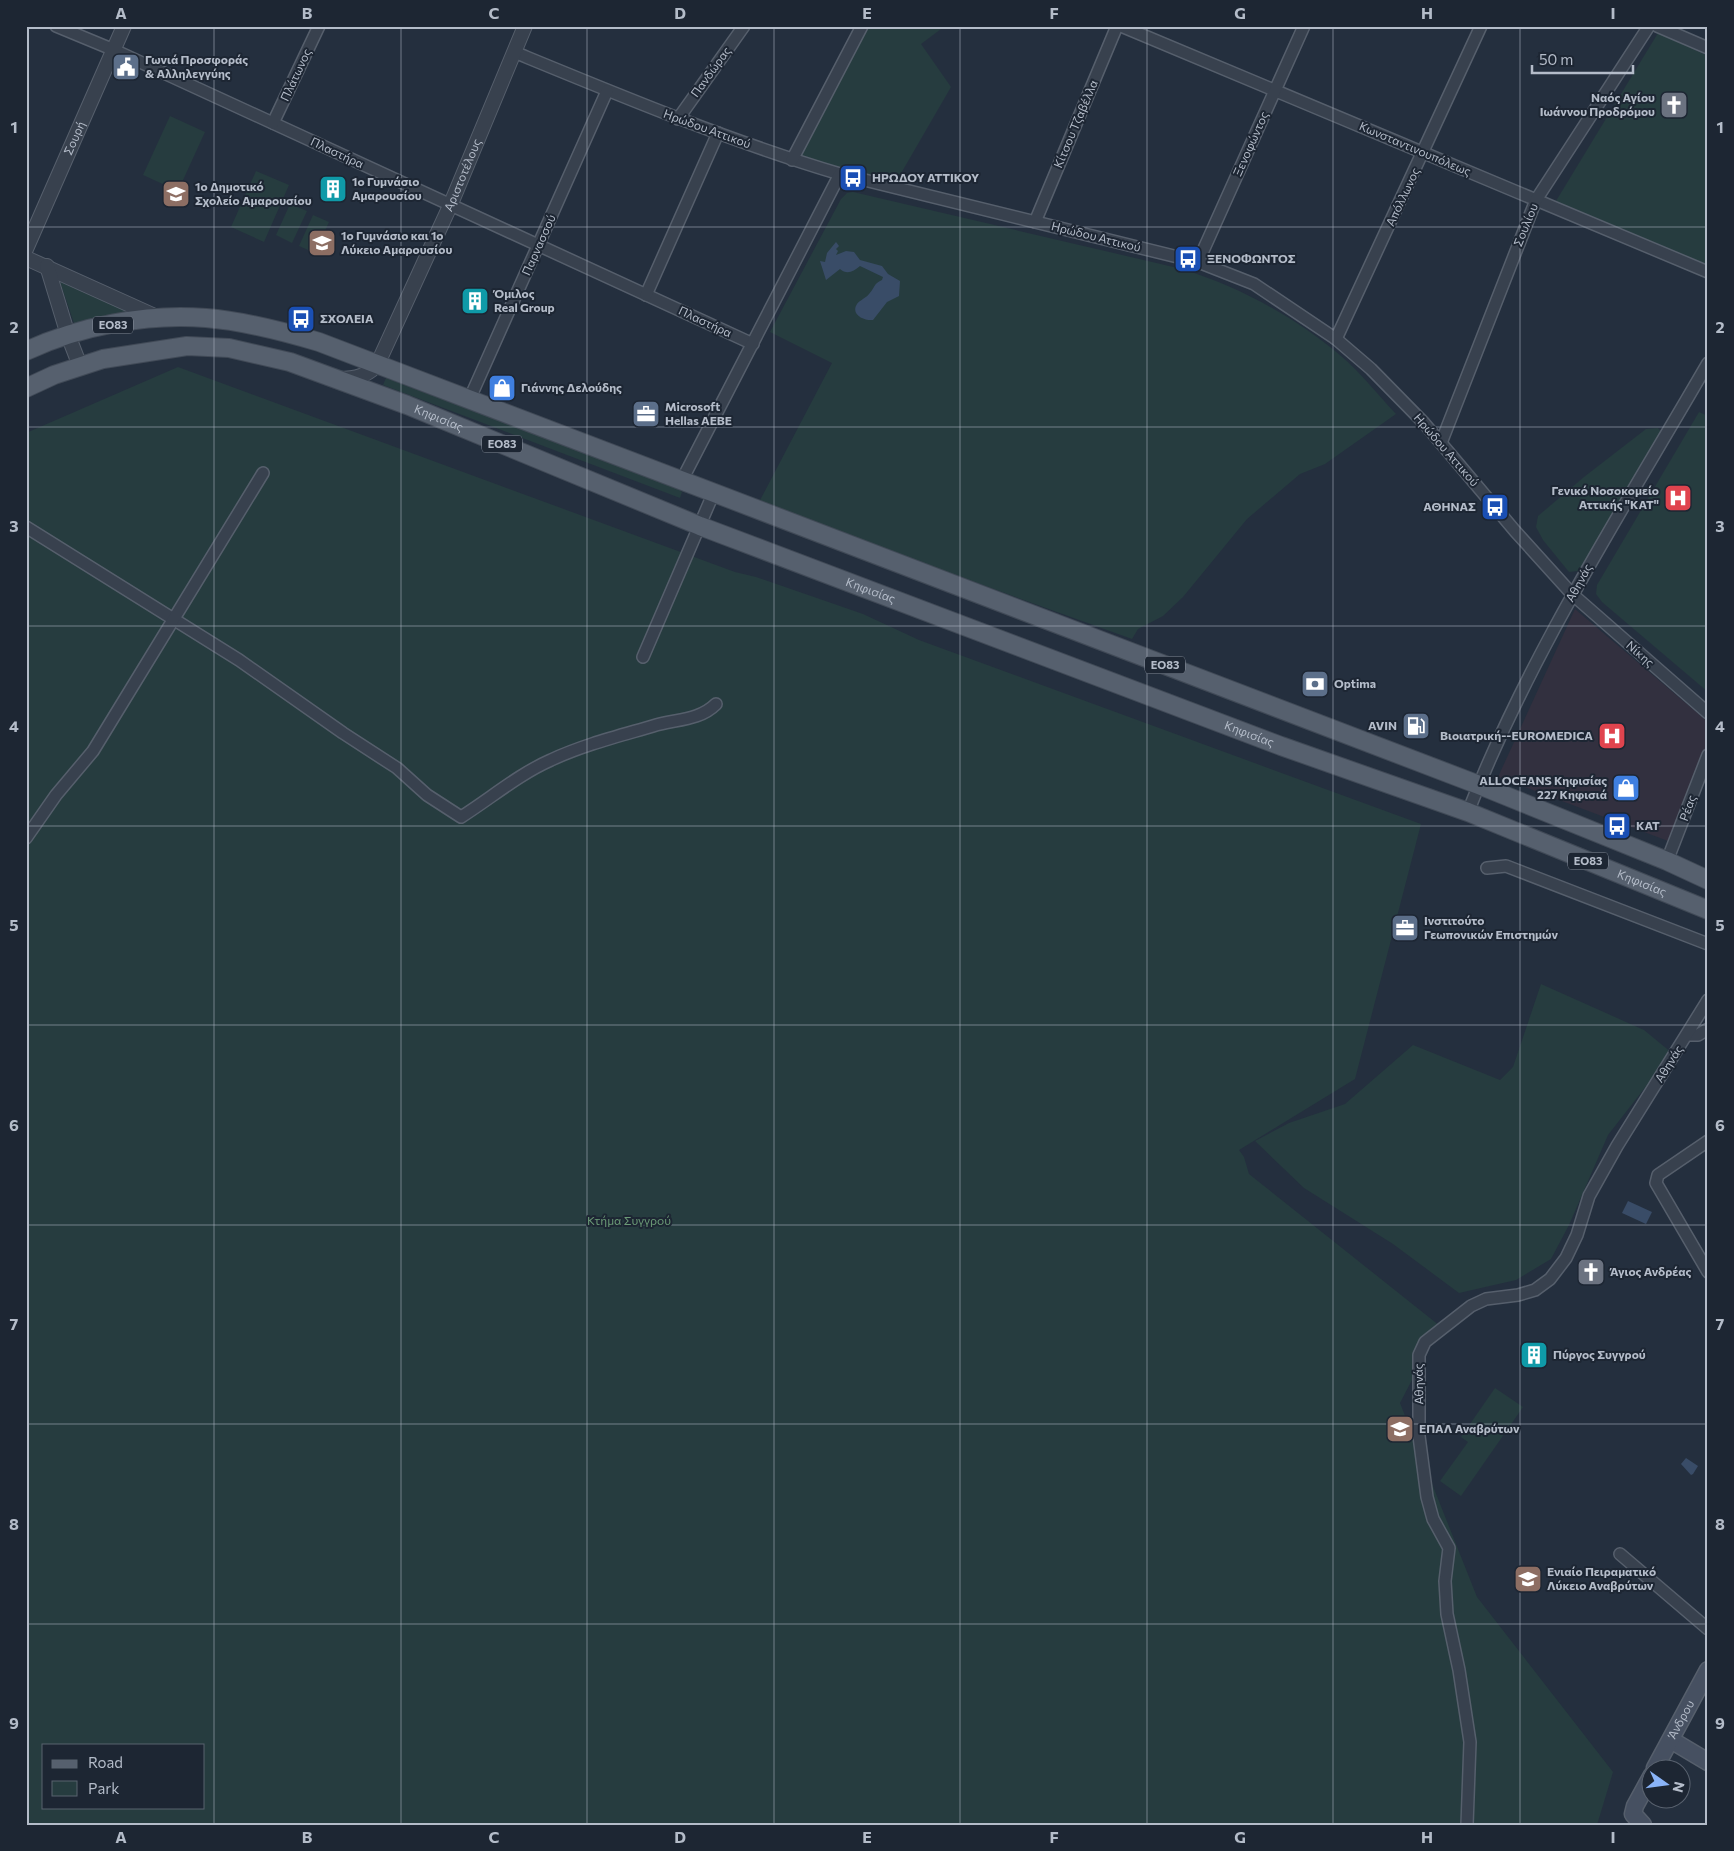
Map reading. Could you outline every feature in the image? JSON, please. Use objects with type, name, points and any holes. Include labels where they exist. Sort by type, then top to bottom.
[{"type":"main road","name":"ΕΟ83","points":[[26,351],[68,335],[100,327],[160,318],[211,318],[258,327],[318,342],[470,398],[1479,786],[1667,861],[1708,880]]},
{"type":"main road","name":"Κηφισίας","points":[[26,388],[80,366],[131,354],[187,346],[210,346],[249,351],[290,362],[338,379],[700,526],[1281,746],[1468,812],[1708,910]]},
{"type":"main road","name":"Άνδρου","points":[[1661,1758],[1708,1670]]},
{"type":"main road","points":[[1671,1740],[1708,1762]]},
{"type":"main road","points":[[1640,1822],[1633,1814],[1634,1806],[1642,1792]]},
{"type":"street","name":"Πλαστήρα","points":[[56,26],[114,50],[753,344]]},
{"type":"street","name":"Σουρή","points":[[26,249],[124,26]]},
{"type":"street","name":"Πλάτωνος","points":[[273,123],[319,26]]},
{"type":"street","name":"Αριστοτέλους","points":[[338,379],[359,377],[374,370],[378,363],[450,206],[525,26]]},
{"type":"street","name":"Πανδώρας","points":[[678,118],[744,26]]},
{"type":"street","points":[[792,160],[862,26]]},
{"type":"street","name":"Κίτσου Τζαβέλλα","points":[[1035,222],[1117,26]]},
{"type":"street","name":"Κωνσταντινουπόλεως","points":[[1121,26],[1708,272]]},
{"type":"street","name":"Ξενοφώντος","points":[[1198,262],[1304,26]]},
{"type":"street","name":"Απόλλωνος","points":[[1336,339],[1481,26]]},
{"type":"street","name":"Σουλίου","points":[[1441,443],[1536,200],[1649,26]]},
{"type":"street","points":[[1657,26],[1708,48]]},
{"type":"street","name":"Ηρώδου Αττικού","points":[[514,52],[607,91],[792,160],[840,174],[1198,262],[1254,284],[1336,339],[1371,369],[1441,443],[1515,531],[1572,594]]},
{"type":"street","name":"Παρνασσού","points":[[470,398],[607,91]]},
{"type":"street","points":[[646,295],[718,133]]},
{"type":"street","points":[[682,480],[840,174]]},
{"type":"street","points":[[26,258],[160,318]]},
{"type":"street","points":[[47,266],[68,335],[80,366]]},
{"type":"street","name":"Αθηνάς","points":[[1468,812],[1572,594],[1708,363]]},
{"type":"street","points":[[26,838],[56,795],[93,751],[263,473]]},
{"type":"street","points":[[643,657],[714,492]]},
{"type":"street","points":[[26,526],[174,621],[239,660],[397,768],[428,794],[461,817],[527,772],[551,760],[614,737],[666,722],[698,717],[707,713],[716,704]]},
{"type":"street","name":"Νίκης","points":[[1572,594],[1708,713]]},
{"type":"street","name":"Ρέας","points":[[1667,861],[1708,755]]},
{"type":"street","points":[[1487,868],[1506,866],[1708,944]]},
{"type":"street","name":"Αθηνάς","points":[[1467,1825],[1470,1742],[1459,1670],[1447,1614],[1445,1582],[1450,1548],[1433,1519],[1426,1497],[1419,1436],[1419,1355],[1425,1342],[1471,1306],[1486,1299],[1518,1295],[1535,1290],[1550,1279],[1566,1258],[1577,1235],[1589,1196],[1612,1154],[1708,1000]]},
{"type":"street","points":[[1687,1035],[1698,1035],[1708,1030]]},
{"type":"street","points":[[1708,1142],[1658,1175],[1656,1179],[1656,1183],[1708,1272]]},
{"type":"street","points":[[1620,1554],[1708,1629]]},
{"type":"shaded area","name":"Βιοιατρική--EUROMEDICA","points":[[1575,609],[1708,722],[1708,749],[1668,841],[1498,777]]},
{"type":"green space","points":[[863,26],[945,26],[921,44],[951,87],[896,182],[797,157]]},
{"type":"green space","points":[[1658,33],[1708,56],[1708,265],[1556,201]]},
{"type":"green space","points":[[170,116],[205,132],[178,191],[143,175]]},
{"type":"green space","points":[[256,171],[289,185],[264,242],[231,227]]},
{"type":"green space","points":[[853,192],[1182,269],[1204,276],[1246,294],[1305,328],[1356,370],[1396,414],[1325,464],[1300,474],[1247,519],[1183,597],[1163,616],[1138,629],[1132,639],[758,504],[832,363],[770,332],[841,199],[847,193]]},
{"type":"green space","points":[[290,204],[307,211],[292,243],[276,235]]},
{"type":"green space","points":[[313,215],[329,222],[315,253],[299,246]]},
{"type":"green space","points":[[60,282],[133,314],[75,326]]},
{"type":"green space","name":"Κτήμα Συγγρού","points":[[178,367],[735,572],[756,577],[863,614],[919,640],[1421,824],[1355,1079],[1239,1150],[1244,1157],[1249,1174],[1440,1326],[1400,1403],[1477,1597],[1613,1772],[1597,1825],[30,1825],[26,1797],[26,433]]},
{"type":"green space","points":[[386,378],[677,488],[682,492],[680,498],[383,385]]},
{"type":"green space","name":"Γενικό Νοσοκομείο Αττικής \"ΚΑΤ\"","points":[[1699,412],[1708,416],[1708,692],[1602,602],[1596,594],[1597,585]]},
{"type":"green space","points":[[1658,428],[1662,433],[1587,560],[1578,571],[1569,572],[1543,540],[1536,527],[1538,516],[1584,477],[1646,429]]},
{"type":"green space","points":[[1541,984],[1644,1030],[1672,1053],[1608,1135],[1569,1225],[1551,1259],[1516,1280],[1459,1293],[1393,1244],[1304,1188],[1255,1141],[1289,1123],[1345,1104],[1413,1045],[1500,1080],[1513,1067]]},
{"type":"green space","points":[[1495,1388],[1523,1407],[1461,1496],[1440,1481],[1468,1442],[1461,1437]]},
{"type":"water","points":[[836,242],[839,246],[836,249],[838,251],[836,255],[846,251],[854,252],[860,260],[882,266],[888,274],[900,281],[899,296],[887,302],[873,320],[859,316],[855,308],[883,277],[860,266],[850,272],[840,269],[826,280],[820,261],[825,262],[827,253]]},
{"type":"water","points":[[1628,1201],[1652,1212],[1646,1224],[1622,1213]]},
{"type":"water","points":[[1686,1458],[1698,1466],[1691,1475],[1681,1464]]},
{"type":"place","name":"Γωνιά Προσφοράς & Αλληλεγγύης","points":[[126,67]]},
{"type":"place","name":"Ναός Αγίου Ιωάννου Προδρόμου","points":[[1674,105]]},
{"type":"place","name":"ΗΡΩΔΟΥ ΑΤΤΙΚΟΥ","points":[[853,178]]},
{"type":"place","name":"1ο Γυμνάσιο Αμαρουσίου","points":[[333,189]]},
{"type":"place","name":"1ο Δημοτικό Σχολείο Αμαρουσίου","points":[[176,194]]},
{"type":"place","name":"1ο Γυμνάσιο και 1ο Λύκειο Αμαρουσίου","points":[[322,243]]},
{"type":"place","name":"ΞΕΝΟΦΩΝΤΟΣ","points":[[1188,259]]},
{"type":"place","name":"Όμιλος Real Group","points":[[475,301]]},
{"type":"place","name":"ΣΧΟΛΕΙΑ","points":[[301,319]]},
{"type":"place","name":"Γιάννης Δελούδης","points":[[502,388]]},
{"type":"place","name":"Microsoft Hellas AEBE","points":[[646,414]]},
{"type":"place","name":"Γενικό Νοσοκομείο Αττικής \"ΚΑΤ\"","points":[[1678,498]]},
{"type":"place","name":"ΑΘΗΝΑΣ","points":[[1495,507]]},
{"type":"place","name":"Optima","points":[[1315,684]]},
{"type":"place","name":"AVIN","points":[[1416,726]]},
{"type":"place","name":"Βιοιατρική--EUROMEDICA","points":[[1612,736]]},
{"type":"place","name":"ALLOCEANS Κηφισίας 227 Κηφισιά","points":[[1626,788]]},
{"type":"place","name":"ΚΑΤ","points":[[1617,826]]},
{"type":"place","name":"Ινστιτούτο Γεωπονικών Επιστημών","points":[[1405,928]]},
{"type":"place","name":"Άγιος Ανδρέας","points":[[1591,1272]]},
{"type":"place","name":"Πύργος Συγγρού","points":[[1534,1355]]},
{"type":"place","name":"ΕΠΑΛ Αναβρύτων","points":[[1400,1429]]},
{"type":"place","name":"Ενιαίο Πειραματικό Λύκειο Αναβρύτων","points":[[1528,1579]]}]
